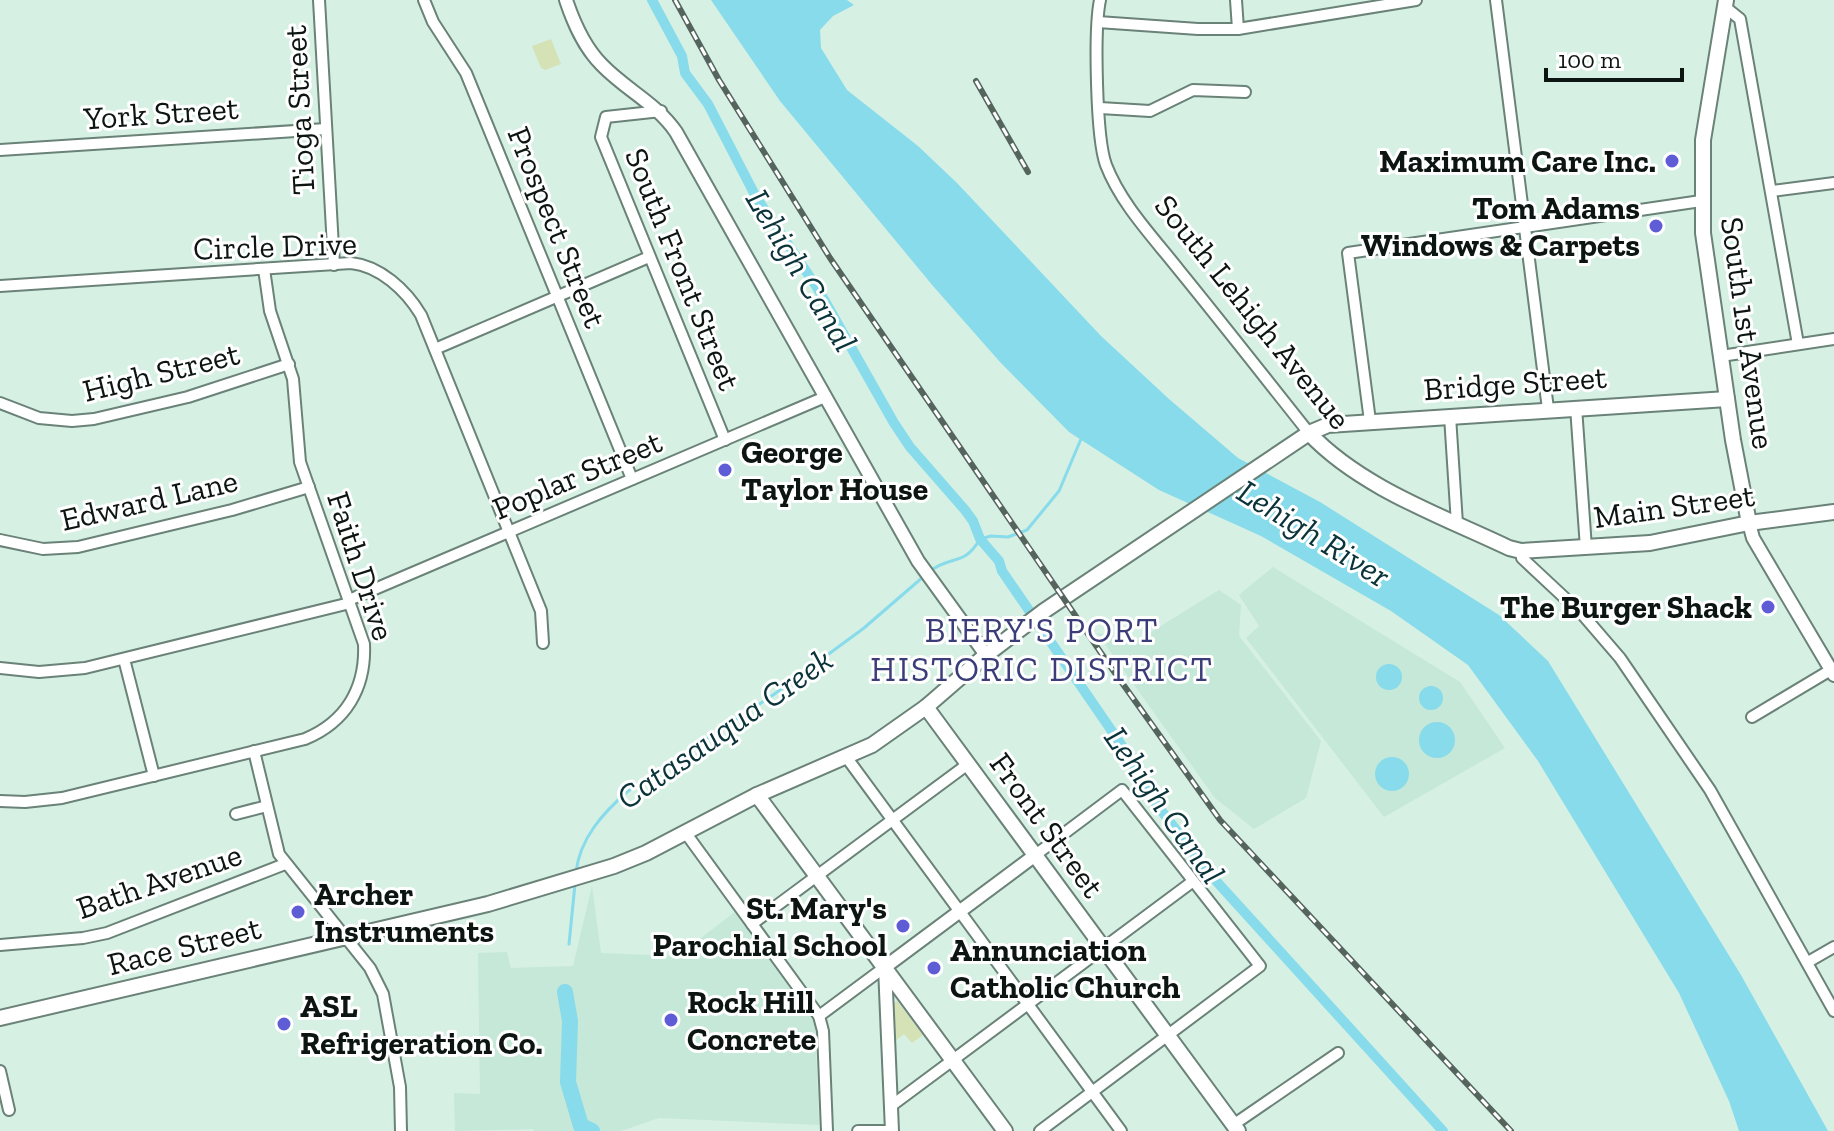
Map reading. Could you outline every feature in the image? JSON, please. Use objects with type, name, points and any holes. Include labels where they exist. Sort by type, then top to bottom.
[{"type":"main road","name":"South 1st Avenue","points":[[1725,3],[1703,140],[1701,201],[1727,399],[1749,523]]},
{"type":"main road","name":"Bridge Street","points":[[1166,528],[1309,433],[1328,425],[1727,399]]},
{"type":"main road","name":"South Lehigh Avenue","points":[[1309,433],[1336,457],[1388,490],[1521,551]]},
{"type":"main road","name":"Main Street","points":[[1521,551],[1650,543],[1749,523],[1834,512]]},
{"type":"main road","name":"Race Street","points":[[0,1018],[488,904],[646,853],[757,795],[872,745],[926,707],[1025,625],[1166,528]]},
{"type":"main road","name":"Front Street","points":[[926,707],[1236,1128]]},
{"type":"main road","points":[[757,795],[1005,1131]]},
{"type":"street","name":"Tioga Street","points":[[319,0],[334,265]]},
{"type":"street","name":"Prospect Street","points":[[424,0],[433,22],[466,73],[632,479]]},
{"type":"street","points":[[566,0],[580,35],[601,65],[661,111],[676,132],[927,574],[986,655]]},
{"type":"street","name":"South Lehigh Avenue","points":[[1100,0],[1100,108],[1105,161],[1121,195],[1309,433]]},
{"type":"street","points":[[1236,0],[1238,29]]},
{"type":"street","points":[[1098,22],[1238,29],[1416,0]]},
{"type":"street","points":[[1496,0],[1548,409]]},
{"type":"street","points":[[1725,3],[1740,19],[1798,344]]},
{"type":"street","points":[[1100,108],[1150,111],[1193,90],[1245,92]]},
{"type":"street","name":"South Front Street","points":[[661,111],[606,117],[601,137],[725,440]]},
{"type":"street","name":"York Street","points":[[0,150],[326,129]]},
{"type":"street","points":[[1772,191],[1834,183]]},
{"type":"street","points":[[1370,421],[1348,253],[1701,201]]},
{"type":"street","points":[[435,349],[649,257]]},
{"type":"street","name":"Circle Drive","points":[[0,286],[334,265],[368,266],[406,294],[421,315],[541,611],[543,643]]},
{"type":"street","name":"Faith Drive","points":[[0,801],[43,801],[319,733],[348,707],[361,683],[365,659],[361,632],[297,447],[296,395],[289,364],[270,311],[264,269]]},
{"type":"street","points":[[1721,356],[1834,339]]},
{"type":"street","name":"High Street","points":[[0,403],[39,418],[94,419],[188,397],[289,364]]},
{"type":"street","name":"Poplar Street","points":[[0,668],[63,672],[350,602],[825,397]]},
{"type":"street","points":[[1576,407],[1586,548]]},
{"type":"street","points":[[1450,416],[1457,524]]},
{"type":"street","name":"Edward Lane","points":[[0,540],[43,549],[78,547],[309,487]]},
{"type":"street","points":[[1749,523],[1758,547],[1833,671],[1752,717]]},
{"type":"street","points":[[1521,551],[1522,558],[1603,636],[1710,790],[1834,1011]]},
{"type":"street","points":[[124,659],[154,776]]},
{"type":"street","points":[[254,751],[279,854],[377,979],[388,1010],[400,1087],[401,1131]]},
{"type":"street","points":[[847,758],[1121,1131]]},
{"type":"street","points":[[752,924],[968,764]]},
{"type":"street","points":[[819,1016],[1122,790],[1260,966],[1040,1131]]},
{"type":"street","points":[[236,814],[267,806]]},
{"type":"street","points":[[685,832],[819,1016],[823,1031],[827,1131]]},
{"type":"street","name":"Bath Avenue","points":[[0,945],[107,933],[285,864]]},
{"type":"street","points":[[891,1106],[1192,882]]},
{"type":"street","points":[[1808,962],[1834,947]]},
{"type":"street","points":[[858,1131],[892,1131],[885,967]]},
{"type":"street","points":[[1236,1128],[1338,1053]]},
{"type":"street","points":[[0,1071],[9,1110]]},
{"type":"shaded area","points":[[551,39],[561,64],[545,70],[541,68],[532,46]]},
{"type":"shaded area","points":[[1273,567],[1460,682],[1505,748],[1384,817],[1246,638],[1259,626],[1239,595]]},
{"type":"shaded area","points":[[1219,590],[1241,605],[1239,636],[1321,741],[1306,798],[1254,829],[1215,798],[1097,633],[1135,642]]},
{"type":"shaded area","points":[[592,886],[601,953],[677,956],[735,912],[815,1023],[819,1125],[659,1118],[621,1131],[455,1131],[454,1093],[480,1094],[478,953],[507,952],[511,968],[573,966]]},
{"type":"shaded area","points":[[897,1001],[923,1035],[912,1043],[904,1034],[895,1041],[894,1003]]},
{"type":"water","name":"Lehigh River","points":[[711,0],[847,0],[854,5],[833,16],[820,30],[821,48],[847,90],[918,146],[957,183],[1101,336],[1238,458],[1320,502],[1499,615],[1548,661],[1741,975],[1828,1131],[1739,1131],[1729,1101],[1679,993],[1538,761],[1468,665],[1391,611],[1261,536],[1159,490],[1069,432],[1000,362],[933,286],[780,101]]},
{"type":"water","points":[[1389,664],[1398,668],[1402,677],[1398,686],[1389,690],[1380,686],[1376,677],[1380,668]]},
{"type":"water","points":[[1431,686],[1440,689],[1443,698],[1440,707],[1431,710],[1422,707],[1419,698],[1422,689]]},
{"type":"water","points":[[1437,722],[1450,727],[1455,740],[1450,753],[1437,758],[1424,753],[1419,740],[1424,727]]},
{"type":"water","points":[[1392,757],[1404,762],[1409,774],[1404,786],[1392,791],[1380,786],[1375,774],[1380,762]]},
{"type":"waterway","name":"Lehigh Canal","points":[[652,0],[682,56],[685,73],[708,104],[756,197],[818,289],[894,423],[910,447],[973,521],[980,539],[999,561],[1002,571],[1129,756],[1148,793],[1208,872],[1443,1131]]},
{"type":"waterway","name":"Catasauqua Creek","points":[[929,572],[968,554],[980,539],[1008,537],[1027,530],[1059,491],[1081,439]]},
{"type":"waterway","name":"Catasauqua Creek","points":[[576,872],[582,848],[594,827],[628,791],[773,695],[864,628],[923,577]]},
{"type":"waterway","name":"Catasauqua Creek","points":[[569,944],[575,884]]},
{"type":"waterway","name":"Catasauqua Creek","points":[[565,992],[570,1021],[568,1082],[581,1126],[592,1131]]},
{"type":"waterway","name":"Catasauqua Creek","points":[[581,1126],[583,1131]]},
{"type":"railway","points":[[675,0],[719,80],[830,258],[1110,666],[1220,820],[1511,1131]]},
{"type":"railway","points":[[976,81],[1028,172]]},
{"type":"place","name":"Maximum Care Inc.","points":[[1672,161]]},
{"type":"place","name":"Tom Adams Windows & Carpets","points":[[1656,226]]},
{"type":"place","name":"George Taylor House","points":[[725,470]]},
{"type":"place","name":"The Burger Shack","points":[[1768,607]]},
{"type":"place","name":"Archer Instruments","points":[[298,912]]},
{"type":"place","name":"St. Mary's Parochial School","points":[[903,926]]},
{"type":"place","name":"Annunciation Catholic Church","points":[[934,968]]},
{"type":"place","name":"Rock Hill Concrete","points":[[671,1020]]},
{"type":"place","name":"ASL Refrigeration Co.","points":[[284,1024]]},
{"type":"district","name":"BIERY'S PORT HISTORIC DISTRICT","points":[[1042,650]]}]
